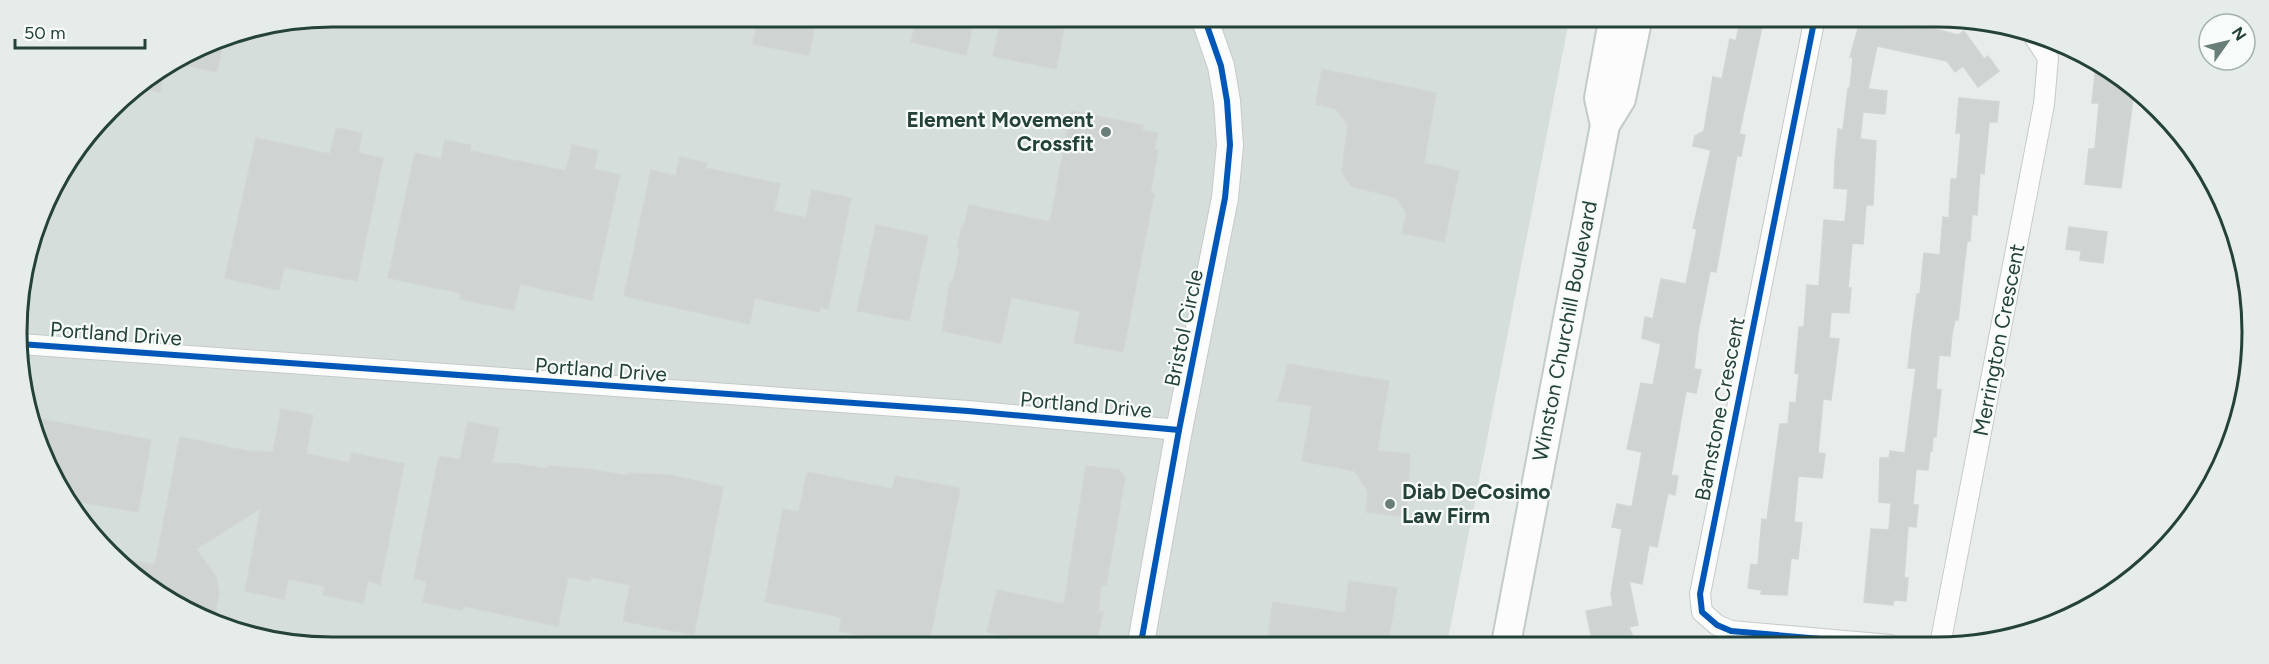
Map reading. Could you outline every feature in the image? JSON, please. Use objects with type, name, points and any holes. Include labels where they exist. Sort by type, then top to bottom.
[{"type":"main road","name":"Winston Churchill Boulevard","points":[[1605,125],[1599,98],[1612,27]]},
{"type":"main road","name":"Winston Churchill Boulevard","points":[[1507,637],[1605,125],[1621,99],[1635,27]]},
{"type":"street","name":"Bristol Circle","points":[[1142,637],[1179,430],[1216,250],[1230,145],[1221,66],[1207,27]]},
{"type":"street","name":"Barnstone Crescent","points":[[1799,637],[1731,631],[1717,625],[1702,612],[1700,594],[1813,27]]},
{"type":"street","name":"Merrington Crescent","points":[[1942,637],[2044,104],[2048,58],[2040,45]]},
{"type":"street","name":"Portland Drive","points":[[28,345],[968,411],[1179,430]]},
{"type":"shaded area","points":[[332,27],[1568,27],[1448,637],[332,637],[272,631],[234,621],[197,606],[146,574],[116,548],[90,518],[58,467],[37,411],[28,352],[30,292],[43,234],[68,179],[90,146],[116,116],[146,90],[197,58],[253,37],[292,30]]},
{"type":"building","points":[[756,27],[814,27],[809,55],[753,44]]},
{"type":"building","points":[[914,27],[972,27],[966,55],[911,42]]},
{"type":"building","points":[[999,27],[1064,27],[1056,69],[993,56]]},
{"type":"building","points":[[1739,27],[1762,27],[1739,134],[1745,135],[1741,156],[1737,155],[1716,272],[1710,271],[1698,332],[1694,369],[1701,370],[1696,393],[1686,391],[1671,475],[1678,476],[1675,495],[1668,493],[1657,547],[1649,545],[1642,584],[1629,581],[1638,625],[1629,627],[1633,637],[1592,637],[1586,611],[1613,606],[1611,594],[1622,529],[1612,527],[1617,504],[1632,507],[1642,452],[1627,449],[1641,383],[1653,385],[1661,344],[1642,338],[1645,317],[1653,319],[1661,279],[1686,284],[1697,229],[1693,228],[1711,150],[1693,146],[1695,136],[1704,131],[1713,77],[1722,79],[1730,39],[1736,41]]},
{"type":"building","points":[[1859,27],[1918,29],[1918,27],[1927,27],[1958,35],[1964,31],[1984,59],[1988,56],[1999,71],[1978,87],[1963,66],[1955,72],[1947,61],[1877,46],[1868,89],[1887,91],[1885,114],[1863,112],[1860,139],[1876,141],[1873,205],[1866,205],[1863,244],[1852,243],[1848,288],[1851,288],[1849,313],[1831,312],[1829,338],[1839,339],[1831,400],[1823,399],[1818,453],[1825,454],[1822,478],[1798,476],[1794,522],[1802,523],[1798,559],[1791,558],[1787,595],[1761,594],[1762,590],[1748,588],[1751,564],[1758,565],[1762,519],[1767,520],[1780,424],[1788,424],[1790,402],[1796,403],[1799,374],[1795,373],[1799,327],[1804,327],[1807,285],[1819,286],[1824,220],[1845,222],[1848,189],[1834,188],[1838,129],[1843,130],[1848,88],[1850,88],[1853,57],[1850,57]]},
{"type":"building","points":[[222,47],[217,72],[184,65]]},
{"type":"building","points":[[1322,69],[1436,93],[1424,163],[1459,171],[1444,242],[1402,233],[1407,213],[1397,198],[1351,186],[1342,172],[1348,125],[1336,109],[1316,104]]},
{"type":"building","points":[[2095,71],[2133,99],[2121,188],[2085,184],[2089,149],[2095,149],[2099,103],[2092,103]]},
{"type":"building","points":[[162,78],[160,92],[147,89]]},
{"type":"building","points":[[1959,98],[1999,102],[1997,122],[1989,122],[1984,174],[1980,173],[1977,215],[1972,214],[1958,320],[1955,320],[1952,333],[1950,356],[1939,355],[1936,389],[1941,390],[1936,437],[1933,437],[1928,470],[1916,469],[1913,505],[1918,505],[1916,527],[1908,526],[1904,578],[1908,578],[1906,601],[1894,600],[1893,605],[1864,602],[1871,529],[1889,530],[1891,503],[1879,502],[1880,458],[1889,458],[1890,451],[1905,453],[1916,368],[1908,368],[1924,253],[1940,255],[1943,217],[1949,218],[1951,179],[1957,179],[1961,133],[1956,133]]},
{"type":"building","points":[[1071,111],[1143,125],[1142,130],[1158,133],[1154,149],[1158,150],[1150,193],[1154,194],[1123,352],[1074,343],[1080,311],[1011,297],[1001,343],[942,331],[950,282],[953,282],[960,249],[957,248],[969,205],[1050,222]]},
{"type":"building","points":[[336,128],[362,133],[358,153],[383,158],[357,281],[284,267],[279,290],[225,278],[256,138],[330,154]]},
{"type":"building","points":[[445,140],[471,145],[470,151],[566,171],[572,145],[598,151],[594,169],[620,175],[592,300],[520,284],[514,310],[460,299],[461,293],[388,278],[415,153],[441,159]]},
{"type":"building","points":[[680,157],[707,163],[705,168],[780,184],[774,211],[806,218],[812,190],[851,198],[828,309],[820,307],[819,312],[755,298],[749,324],[624,296],[651,170],[676,176]]},
{"type":"building","points":[[876,225],[928,236],[909,321],[857,311]]},
{"type":"building","points":[[2069,227],[2107,232],[2103,263],[2080,260],[2081,251],[2066,249]]},
{"type":"building","points":[[1288,364],[1389,381],[1377,451],[1410,454],[1406,517],[1366,512],[1368,491],[1355,471],[1302,461],[1312,406],[1278,401]]},
{"type":"building","points":[[281,409],[313,415],[306,454],[350,463],[352,453],[404,464],[380,585],[368,580],[363,603],[323,595],[325,586],[288,579],[284,599],[245,591],[261,508],[196,549],[216,577],[219,593],[215,614],[163,586],[130,560],[155,565],[180,437],[247,451],[273,452]]},
{"type":"building","points":[[40,419],[151,440],[138,512],[78,501],[58,467]]},
{"type":"building","points":[[468,422],[499,428],[492,463],[518,464],[547,469],[548,466],[589,469],[628,476],[628,473],[670,475],[723,487],[694,635],[623,621],[630,585],[591,577],[590,581],[568,577],[558,626],[463,606],[462,610],[423,602],[427,581],[414,579],[439,456],[460,460]]},
{"type":"building","points":[[1086,466],[1119,470],[1125,478],[1106,585],[1101,585],[1098,613],[1103,612],[1097,637],[1014,637],[987,632],[997,590],[1064,604]]},
{"type":"building","points":[[807,472],[892,489],[896,476],[960,488],[930,637],[868,637],[839,631],[842,617],[765,602],[783,509],[799,512]]},
{"type":"building","points":[[1349,581],[1397,588],[1389,637],[1268,637],[1273,602],[1345,613]]},
{"type":"cycle path","points":[[1142,637],[1179,430],[1225,198],[1230,145],[1227,101],[1221,66],[1207,27]]},
{"type":"cycle path","points":[[1799,637],[1731,631],[1717,625],[1702,612],[1700,594],[1813,27]]},
{"type":"cycle path","points":[[28,345],[968,411],[1179,430]]},
{"type":"place","name":"Element Movement Crossfit","points":[[1106,132]]},
{"type":"place","name":"Diab DeCosimo Law Firm","points":[[1390,504]]}]
